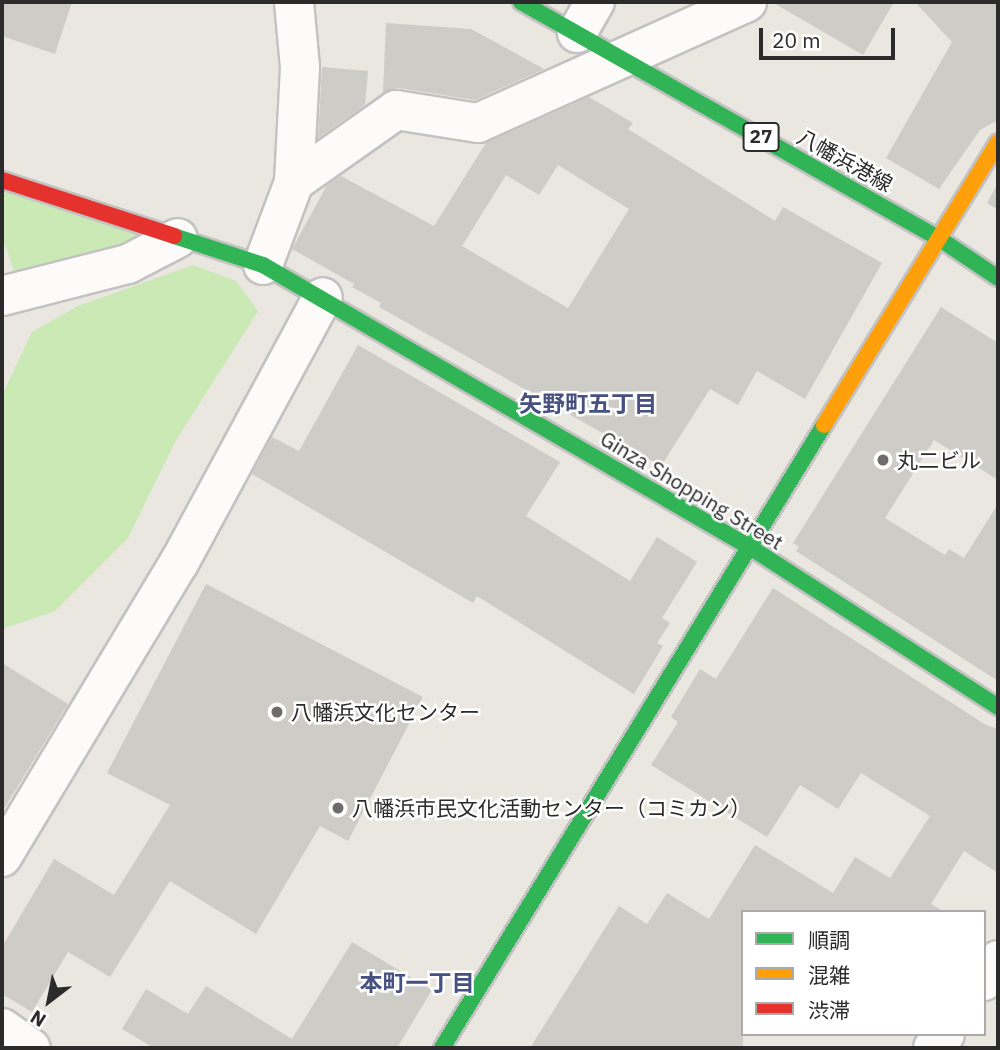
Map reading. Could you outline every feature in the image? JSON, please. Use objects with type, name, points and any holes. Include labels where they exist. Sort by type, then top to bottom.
[{"type":"street","points":[[263,265],[294,182],[300,66],[294,2]]},
{"type":"street","name":"八幡浜港線","points":[[521,2],[586,17],[624,60],[937,237],[998,278]]},
{"type":"street","points":[[294,182],[396,110],[478,123],[624,60],[747,2]]},
{"type":"street","points":[[442,1048],[752,549],[937,237],[998,142]]},
{"type":"street","name":"Ginza Shopping Street","points":[[2,180],[263,265],[752,549],[998,707]]},
{"type":"street","points":[[2,296],[128,264],[178,238]]},
{"type":"street","points":[[2,857],[179,563],[323,298]]},
{"type":"street","points":[[986,978],[998,960]]},
{"type":"street","points":[[2,1028],[31,1048]]},
{"type":"green space","points":[[2,183],[155,232],[16,278],[2,235]]},
{"type":"green space","points":[[193,265],[236,281],[258,311],[175,442],[128,538],[55,611],[2,629],[2,395],[32,332],[78,306]]},
{"type":"building","points":[[2,2],[72,2],[55,54],[2,36]]},
{"type":"building","points":[[772,2],[894,2],[863,55]]},
{"type":"building","points":[[915,2],[998,2],[998,120],[980,130],[939,189],[886,158],[952,42]]},
{"type":"building","points":[[386,23],[471,29],[544,69],[475,100],[399,88],[383,92]]},
{"type":"building","points":[[322,67],[368,71],[365,105],[318,138]]},
{"type":"building","points":[[589,97],[633,123],[628,129],[775,221],[783,207],[882,263],[805,399],[757,371],[738,405],[710,389],[661,466],[379,307],[381,303],[352,287],[354,284],[292,249],[327,185],[341,176],[434,226],[486,143]],"holes":[[[558,165],[629,209],[568,308],[462,246],[506,175],[539,195]]]},
{"type":"building","points":[[998,183],[998,210],[987,203]]},
{"type":"building","points":[[941,307],[998,343],[998,480],[934,440],[885,518],[945,555],[949,549],[964,558],[998,504],[998,681],[796,551],[799,547],[793,543]]},
{"type":"building","points":[[358,345],[560,462],[526,516],[630,581],[657,537],[697,562],[662,618],[670,623],[657,643],[663,646],[634,694],[477,596],[473,603],[252,474],[272,437],[299,451]]},
{"type":"building","name":"八幡浜文化センター","points":[[206,584],[423,697],[348,841],[320,826],[256,934],[170,881],[110,977],[68,952],[32,1012],[2,994],[2,947],[54,859],[114,895],[170,805],[107,773]]},
{"type":"building","points":[[773,588],[986,725],[998,729],[998,873],[964,851],[931,904],[941,910],[741,910],[743,1048],[530,1048],[619,906],[647,924],[667,893],[709,919],[755,845],[833,893],[855,857],[890,878],[930,816],[861,773],[838,809],[800,785],[767,837],[651,765],[678,722],[671,717],[700,669],[716,679]]},
{"type":"building","points":[[2,663],[68,704],[2,812]]},
{"type":"building","points":[[352,942],[432,990],[397,1048],[154,1048],[122,1029],[146,989],[188,1014],[206,986],[292,1039]]},
{"type":"traffic: fast","points":[[521,2],[937,237],[998,278]]},
{"type":"traffic: fast","points":[[174,236],[263,265],[753,549],[998,707]]},
{"type":"traffic: fast","points":[[442,1048],[824,425]]},
{"type":"traffic: slow","points":[[824,425],[998,142]]},
{"type":"traffic: jam","points":[[2,180],[174,236]]},
{"type":"place","name":"丸二ビル","points":[[883,460]]},
{"type":"place","name":"八幡浜文化センター","points":[[277,712]]},
{"type":"place","name":"八幡浜市民文化活動センター（コミカン）","points":[[338,808]]},
{"type":"district","name":"矢野町五丁目","points":[[588,403]]},
{"type":"district","name":"本町一丁目","points":[[417,982]]}]
